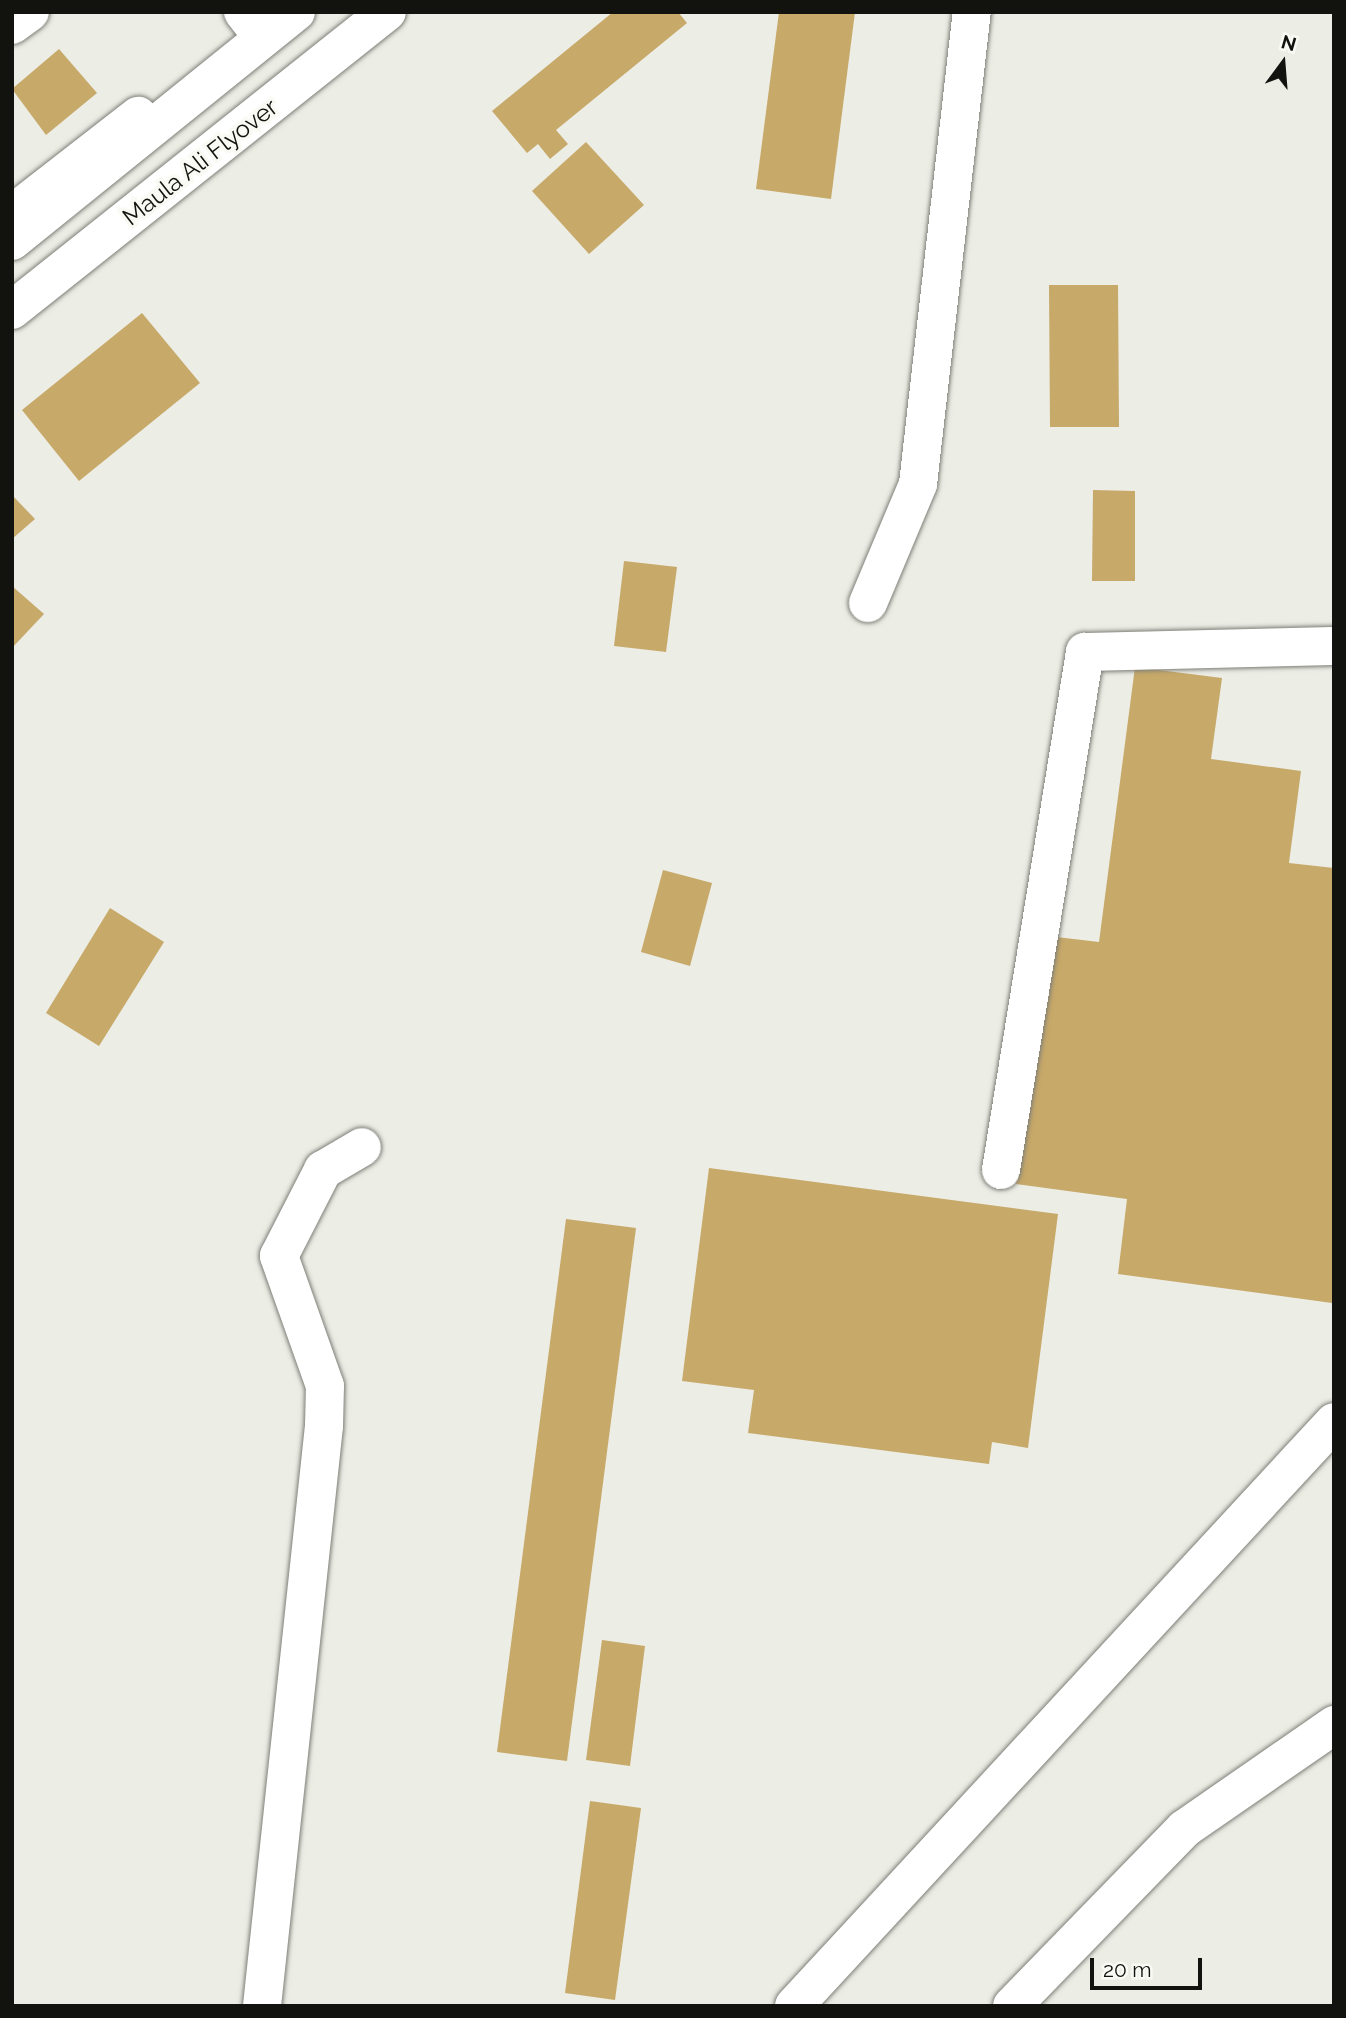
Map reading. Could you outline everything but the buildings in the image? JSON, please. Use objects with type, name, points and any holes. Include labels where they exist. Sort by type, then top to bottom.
[{"type":"main road","points":[[12,25],[30,12]]},
{"type":"main road","points":[[12,241],[296,12]]},
{"type":"main road","name":"Maula Ali Flyover","points":[[12,310],[387,12]]},
{"type":"main road","points":[[868,603],[918,484],[972,12]]},
{"type":"main road","points":[[12,214],[256,17]]},
{"type":"main road","points":[[1001,1170],[1085,652],[1334,646]]},
{"type":"main road","points":[[262,2006],[312,1584],[325,1399],[313,1344],[279,1256],[323,1170],[362,1147]]},
{"type":"main road","points":[[794,2006],[1334,1422]]},
{"type":"main road","points":[[1012,2006],[1184,1829],[1334,1725]]}]
